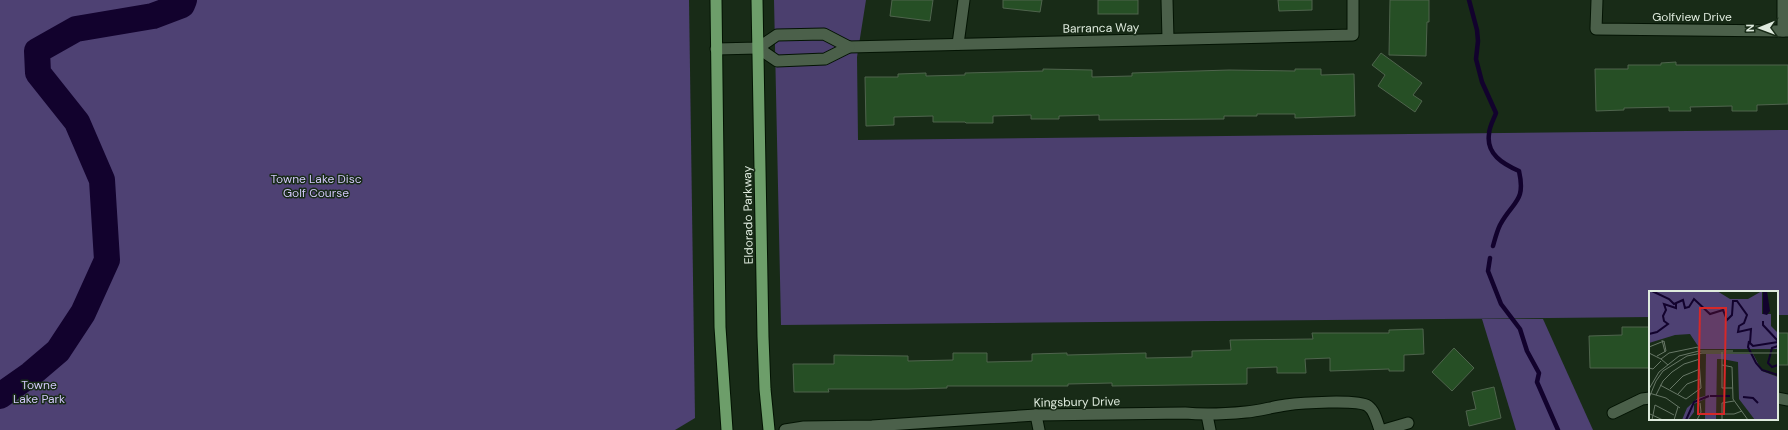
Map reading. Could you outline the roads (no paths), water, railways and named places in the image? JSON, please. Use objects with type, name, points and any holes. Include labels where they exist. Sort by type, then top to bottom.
[{"type":"main road","points":[[716,0],[720,327],[726,430]]},
{"type":"main road","name":"Eldorado Parkway","points":[[757,0],[763,337],[765,389],[769,430]]},
{"type":"street","points":[[958,44],[964,0]]},
{"type":"street","points":[[1167,0],[1168,39]]},
{"type":"street","name":"Barranca Way","points":[[758,48],[777,61],[825,59],[848,47],[1354,35],[1353,0]]},
{"type":"street","name":"Golfview Drive","points":[[1597,0],[1596,29],[1785,31]]},
{"type":"street","points":[[1783,0],[1785,31]]},
{"type":"street","points":[[716,49],[758,48],[777,35],[824,34],[848,47]]},
{"type":"street","points":[[1614,414],[1642,399],[1649,398]]},
{"type":"street","points":[[1778,398],[1788,400]]},
{"type":"street","name":"Kingsbury Drive","points":[[785,430],[804,427],[873,428],[1036,415],[1185,413],[1207,415],[1248,412],[1287,405],[1351,402],[1362,403],[1368,406],[1373,411],[1380,430]]},
{"type":"street","points":[[1036,415],[1039,430]]},
{"type":"street","points":[[1207,415],[1210,430]]},
{"type":"street","points":[[1384,430],[1408,423]]},
{"type":"waterway","points":[[0,396],[31,374],[58,351],[83,313],[107,260],[102,180],[77,122],[38,73],[37,51],[76,29],[153,16],[182,5],[184,0]]},
{"type":"waterway","points":[[1469,0],[1477,30],[1478,41],[1476,59],[1482,82],[1496,113],[1489,131],[1490,147],[1497,157],[1507,165],[1519,171],[1521,181],[1521,189],[1517,201],[1500,225],[1493,246]]},
{"type":"waterway","points":[[1490,258],[1488,271],[1501,304],[1520,329],[1527,351],[1539,373],[1537,382],[1558,430]]},
{"type":"park label","name":"Towne Lake Disc Golf Course","points":[[316,186]]},
{"type":"park label","name":"Towne Lake Park","points":[[39,392]]}]
